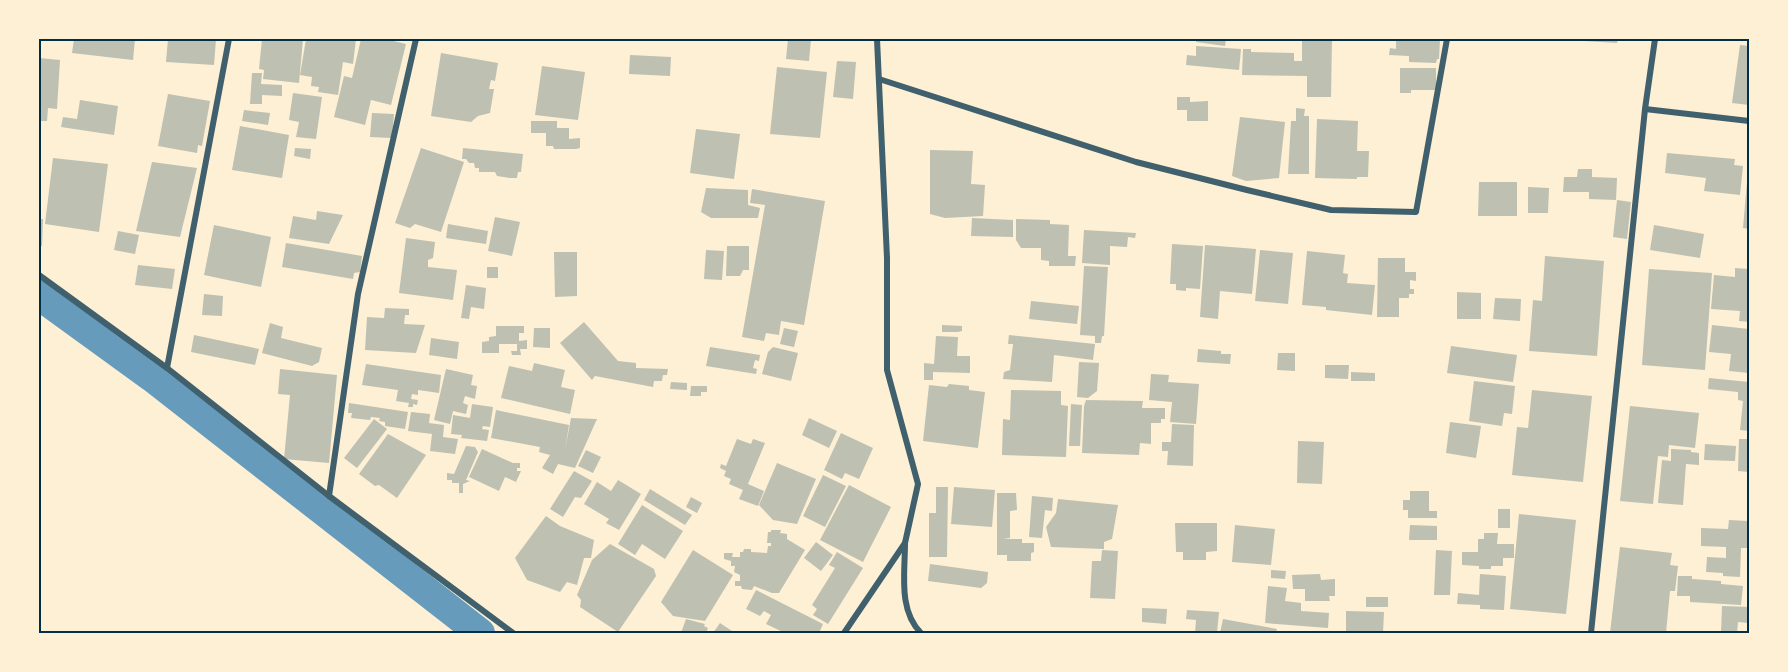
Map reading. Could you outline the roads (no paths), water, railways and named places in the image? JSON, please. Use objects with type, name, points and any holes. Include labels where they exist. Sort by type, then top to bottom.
[{"type":"street","points":[[167,368],[229,39]]},
{"type":"street","points":[[328,496],[358,294],[416,39]]},
{"type":"street","points":[[877,39],[887,258],[887,370],[918,484],[905,543],[905,600],[915,627],[921,633]]},
{"type":"street","points":[[879,79],[1136,162],[1331,210],[1416,212],[1447,39]]},
{"type":"street","points":[[1591,633],[1655,39]]},
{"type":"street","points":[[1646,109],[1749,121]]},
{"type":"street","points":[[39,274],[167,368],[328,496],[513,633]]},
{"type":"street","points":[[844,633],[905,543]]},
{"type":"waterway","points":[[39,295],[152,377],[480,633]]}]
